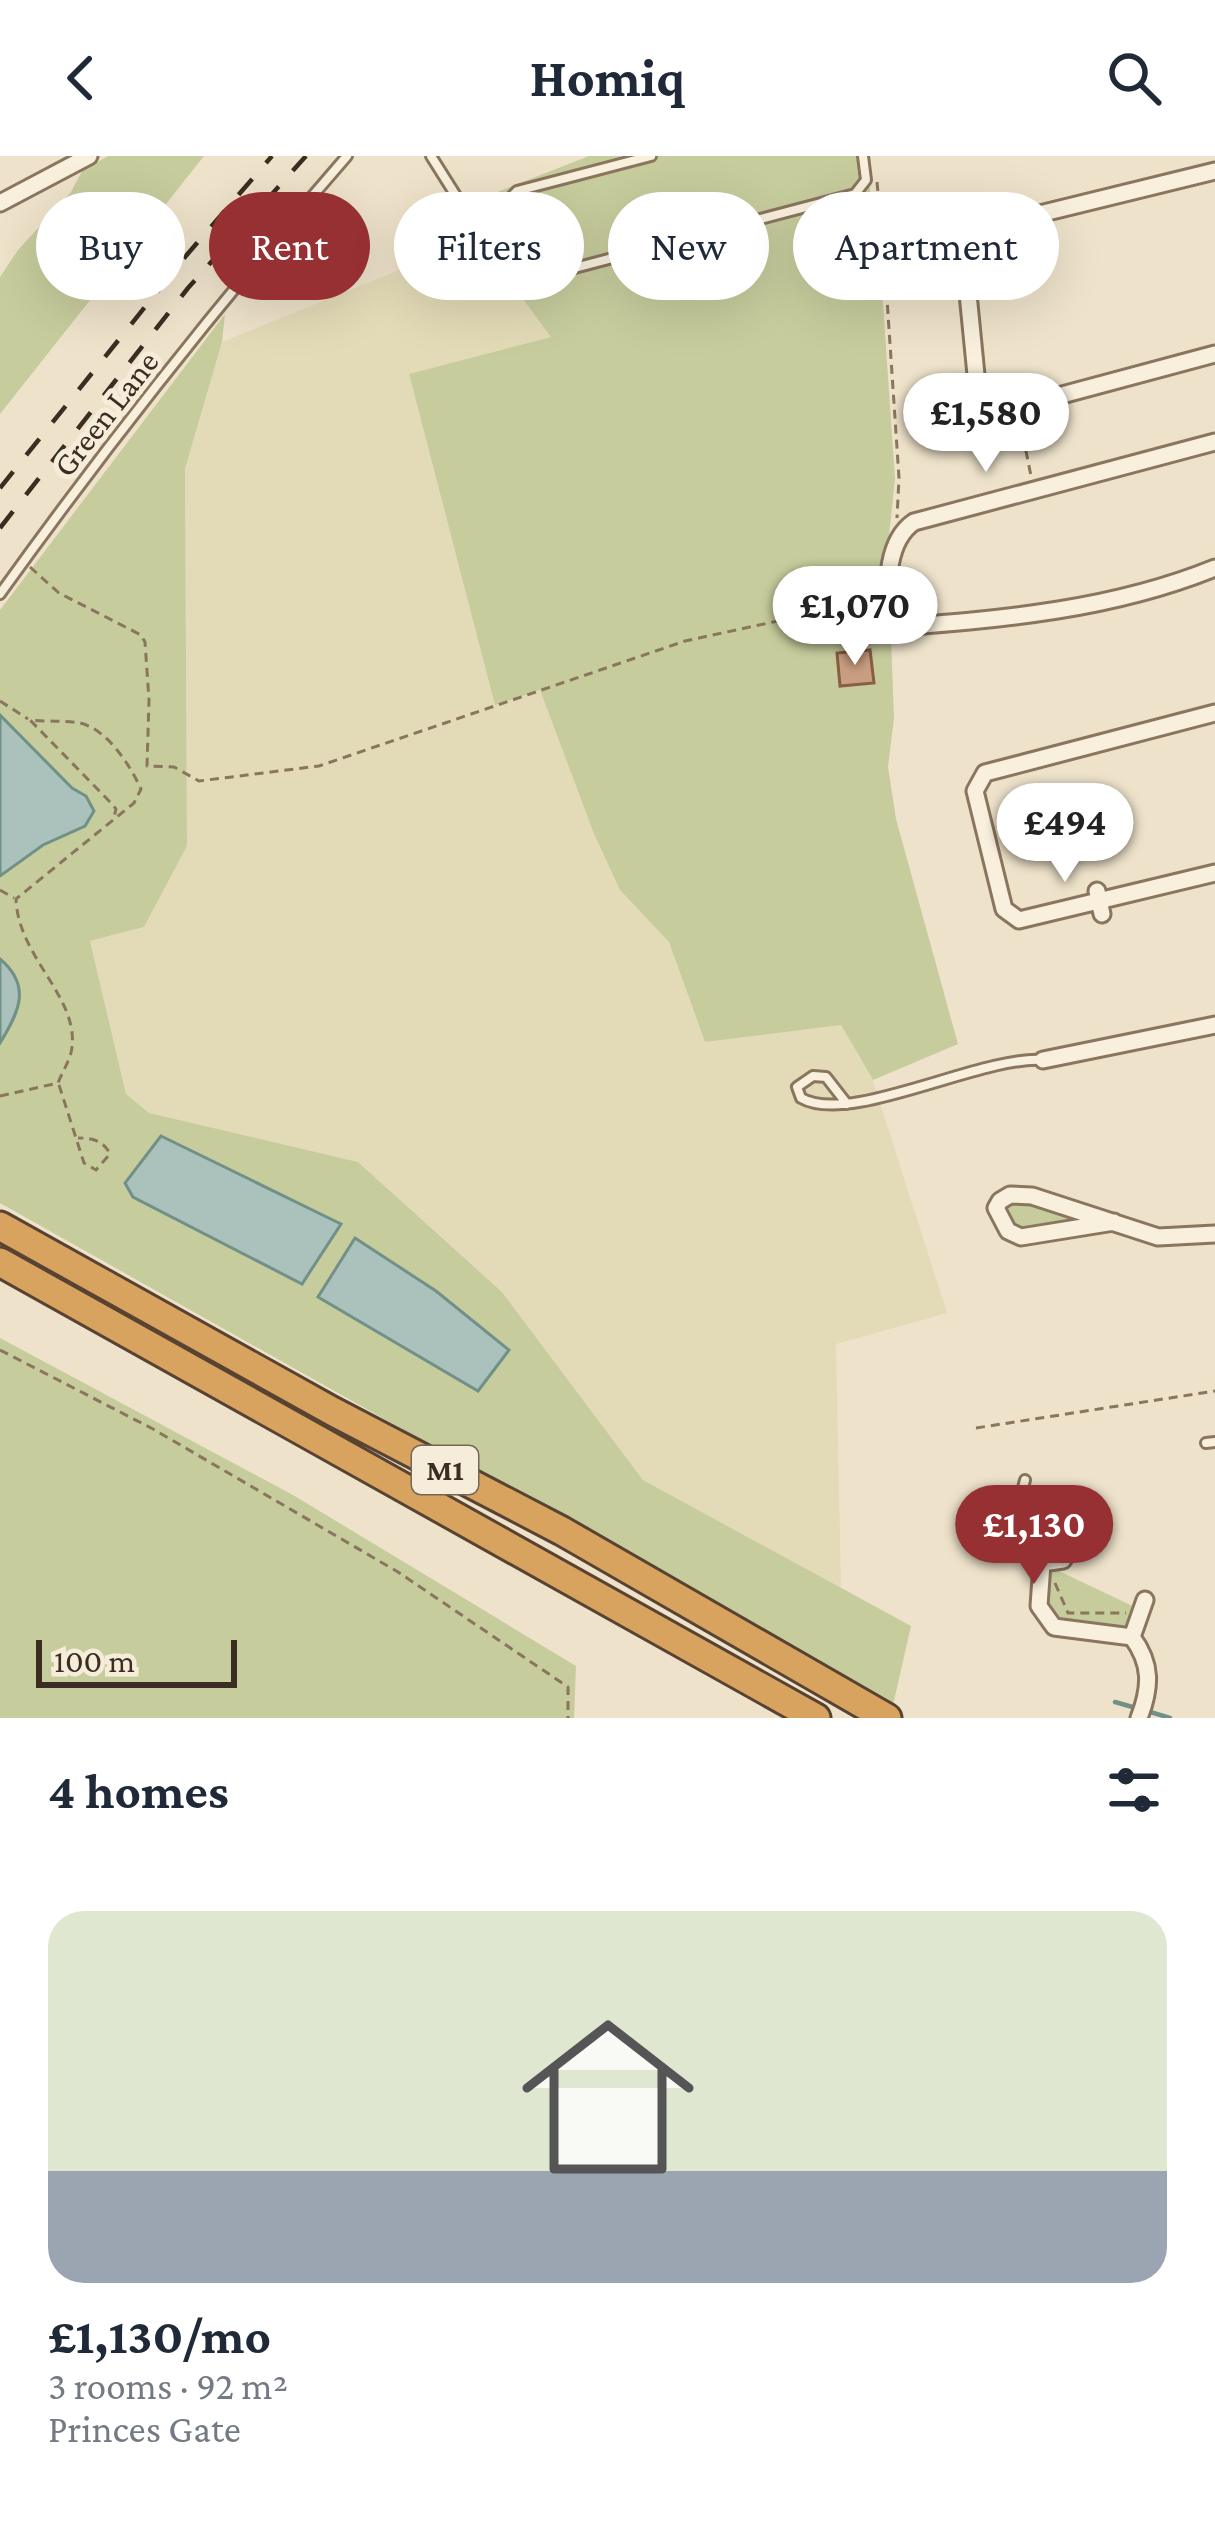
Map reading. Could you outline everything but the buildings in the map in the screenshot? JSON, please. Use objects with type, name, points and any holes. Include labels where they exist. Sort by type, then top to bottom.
[{"type":"highway","name":"M1","points":[[0,1226],[332,1411],[562,1531],[887,1718]]},
{"type":"highway","name":"M1","points":[[0,1262],[816,1718]]},
{"type":"street","points":[[0,203],[89,156]]},
{"type":"street","points":[[1059,207],[1215,171]]},
{"type":"street","points":[[966,300],[978,395],[998,409],[1215,354]]},
{"type":"street","points":[[972,423],[987,404]]},
{"type":"street","points":[[1215,442],[914,522],[902,531],[893,554],[888,628],[1066,612],[1182,582],[1215,568]]},
{"type":"street","points":[[1215,713],[985,772],[975,791],[1004,909],[1019,920],[1215,873]]},
{"type":"street","points":[[1043,1060],[1215,1025]]},
{"type":"street","points":[[1114,1222],[1021,1237],[1008,1231],[995,1208],[1000,1201],[1021,1194],[1114,1222],[1158,1237],[1215,1234]]},
{"type":"street","points":[[1029,1549],[1042,1566],[1039,1606],[1054,1627],[1132,1637]]},
{"type":"street","points":[[1042,1566],[1063,1560]]},
{"type":"street","points":[[1142,1609],[1132,1637],[1148,1666],[1150,1687],[1142,1710]]},
{"type":"lane","name":"Green Lane","points":[[0,594],[102,452],[246,272],[347,156]]},
{"type":"lane","points":[[431,156],[454,192]]},
{"type":"lane","points":[[516,192],[651,156]]},
{"type":"lane","points":[[584,266],[855,194],[866,180],[862,156]]},
{"type":"lane","points":[[847,1104],[826,1077],[813,1076],[797,1088],[811,1103],[847,1104],[1024,1060],[1043,1060]]},
{"type":"lane","points":[[1024,1480],[1018,1506],[1020,1529],[1029,1549]]},
{"type":"path","points":[[877,176],[878,192]]},
{"type":"path","points":[[887,300],[897,517],[902,531]]},
{"type":"path","points":[[1017,407],[1034,488]]},
{"type":"path","points":[[24,560],[59,593],[141,634],[149,700],[146,766],[174,767],[199,781],[320,766],[685,641],[888,598]]},
{"type":"path","points":[[852,634],[854,651]]},
{"type":"path","points":[[0,701],[30,720],[112,803],[114,817]]},
{"type":"path","points":[[16,899],[134,803],[141,789],[116,750],[93,727],[30,720]]},
{"type":"path","points":[[0,890],[16,899]]},
{"type":"path","points":[[16,899],[22,939],[68,1012],[72,1048],[58,1083],[84,1163],[96,1170],[110,1154],[107,1147],[94,1138],[78,1138]]},
{"type":"path","points":[[0,1096],[58,1083]]},
{"type":"path","points":[[0,1350],[153,1429],[398,1572],[568,1687],[568,1718]]},
{"type":"path","points":[[976,1428],[1215,1390]]},
{"type":"path","points":[[1042,1566],[1068,1613],[1142,1609]]},
{"type":"shaded area","points":[[394,272],[394,300],[524,300],[552,337],[409,375],[495,704],[540,689],[620,890],[669,942],[705,1042],[841,1025],[873,1081],[947,1313],[836,1344],[841,1588],[643,1480],[502,1292],[358,1162],[148,1113],[126,1094],[90,941],[144,927],[187,846],[185,469],[222,342],[325,300],[370,300],[370,282]]},
{"type":"green space","points":[[108,156],[204,156],[176,192],[71,192],[82,171]]},
{"type":"green space","points":[[589,156],[865,156],[870,192],[793,192],[793,300],[883,300],[895,479],[884,582],[884,637],[891,638],[894,718],[888,767],[896,819],[958,1044],[873,1080],[841,1025],[705,1042],[669,942],[620,890],[540,690],[495,705],[409,374],[551,337],[524,300],[584,300],[584,192],[497,192]]},
{"type":"green space","points":[[36,230],[36,300],[90,300],[0,414],[0,277]]},
{"type":"green space","points":[[225,314],[222,342],[185,469],[187,846],[144,927],[90,941],[126,1094],[149,1113],[358,1162],[502,1292],[643,1480],[911,1626],[893,1705],[0,1203],[0,610]]},
{"type":"green space","points":[[1010,1195],[1114,1222],[1008,1231],[1000,1201]]},
{"type":"green space","points":[[0,1338],[293,1495],[576,1666],[574,1718],[0,1718]]},
{"type":"green space","points":[[1042,1563],[1141,1610],[1132,1637],[1066,1631],[1038,1592]]},
{"type":"water","points":[[0,715],[72,788],[86,796],[94,811],[85,826],[43,845],[0,876]]},
{"type":"water","points":[[0,959],[16,979],[19,1000],[0,1043]]},
{"type":"water","points":[[161,1136],[341,1224],[302,1284],[133,1197],[125,1183]]},
{"type":"water","points":[[355,1238],[436,1291],[509,1350],[478,1391],[318,1297]]},
{"type":"waterway","points":[[1115,1702],[1136,1708]]},
{"type":"waterway","points":[[1147,1711],[1170,1718]]},
{"type":"railway","points":[[0,488],[272,156]]},
{"type":"railway","points":[[0,528],[188,288],[306,156]]}]
